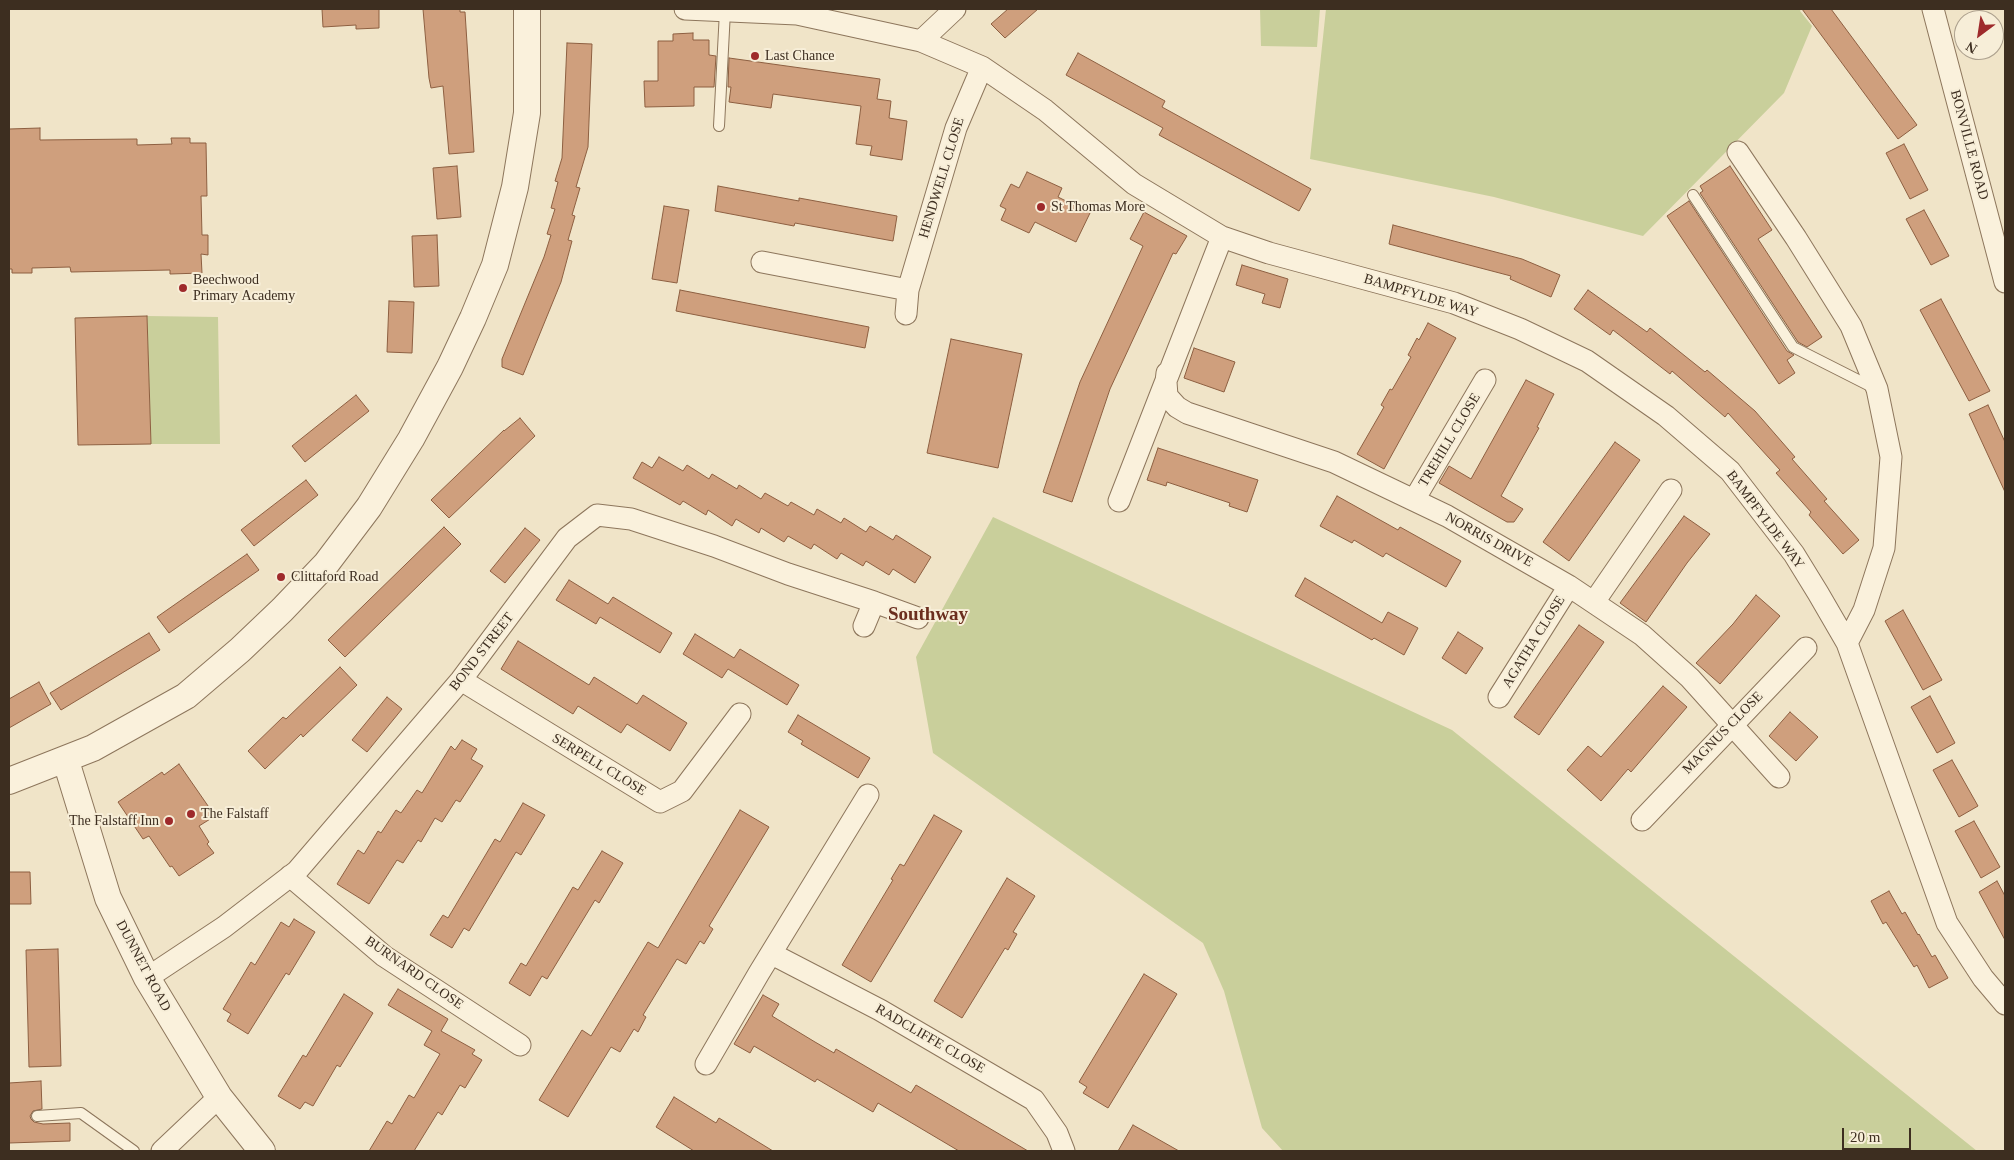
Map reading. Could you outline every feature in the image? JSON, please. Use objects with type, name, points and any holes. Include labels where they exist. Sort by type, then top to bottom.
[{"type":"street","points":[[9,781],[93,748],[186,696],[282,610],[326,564],[368,507],[412,439],[450,367],[473,318],[497,256],[515,187],[527,113],[527,9]]},
{"type":"street","name":"BAMPFYLDE WAY","points":[[685,9],[797,14],[921,41],[982,67],[1045,110],[1134,184],[1222,237],[1269,253],[1454,303],[1520,329],[1587,361],[1666,416],[1730,471],[1794,554],[1847,643],[1947,923],[1983,978],[2005,1004]]},
{"type":"street","points":[[921,41],[955,9]]},
{"type":"street","name":"BONVILLE ROAD","points":[[1933,9],[2005,282]]},
{"type":"street","name":"HENDWELL CLOSE","points":[[906,314],[908,290],[956,128],[982,67]]},
{"type":"street","points":[[1738,152],[1796,238],[1851,326],[1877,390],[1891,457],[1884,548],[1864,610],[1847,643]]},
{"type":"street","name":"NORRIS DRIVE","points":[[1119,501],[1167,373],[1222,237]]},
{"type":"street","points":[[762,262],[908,290]]},
{"type":"street","name":"NORRIS DRIVE","points":[[1167,373],[1168,396],[1177,407],[1187,413],[1334,462],[1447,516],[1570,586],[1642,635],[1683,672],[1780,777]]},
{"type":"street","name":"TREHILL CLOSE","points":[[1414,500],[1485,380]]},
{"type":"street","points":[[1594,602],[1671,490]]},
{"type":"street","name":"BOND STREET","points":[[147,978],[224,927],[297,871],[461,680],[567,538],[597,515],[631,519],[714,546],[788,574],[918,618]]},
{"type":"street","name":"AGATHA CLOSE","points":[[1499,697],[1570,586]]},
{"type":"street","points":[[864,626],[874,602]]},
{"type":"street","name":"MAGNUS CLOSE","points":[[1642,820],[1731,724],[1806,648]]},
{"type":"street","name":"SERPELL CLOSE","points":[[461,680],[660,802],[682,791],[740,714]]},
{"type":"street","name":"DUNNET ROAD","points":[[66,760],[108,898],[147,978],[218,1098],[262,1151]]},
{"type":"street","points":[[706,1064],[868,795]]},
{"type":"street","name":"BURNARD CLOSE","points":[[290,876],[384,956],[520,1045]]},
{"type":"street","name":"RADCLIFFE CLOSE","points":[[772,954],[880,1010],[1034,1100],[1057,1133],[1064,1151]]},
{"type":"street","points":[[162,1151],[218,1098]]},
{"type":"lane","points":[[719,126],[726,11]]},
{"type":"lane","points":[[1693,195],[1793,347],[1877,390]]},
{"type":"lane","points":[[37,1116],[81,1113],[134,1151]]},
{"type":"green space","points":[[1260,9],[1320,9],[1317,47],[1261,46]]},
{"type":"green space","points":[[1326,9],[1801,9],[1800,11],[1812,26],[1784,93],[1643,236],[1494,197],[1310,159]]},
{"type":"green space","points":[[147,316],[218,317],[220,444],[151,444]]},
{"type":"green space","points":[[993,517],[1452,730],[1977,1151],[1283,1151],[1262,1128],[1224,991],[1203,943],[933,753],[916,657]]},
{"type":"building","points":[[322,9],[379,9],[379,28],[356,29],[356,25],[323,27]]},
{"type":"building","points":[[423,9],[460,9],[460,12],[465,12],[474,152],[449,154],[443,86],[431,88],[429,78]]},
{"type":"building","points":[[1008,9],[1038,9],[1005,38],[991,24]]},
{"type":"building","points":[[1802,9],[1831,9],[1917,125],[1898,139]]},
{"type":"building","points":[[693,33],[693,40],[709,40],[709,55],[716,56],[714,87],[694,87],[694,106],[645,107],[644,81],[658,81],[658,41],[673,41],[673,34]]},
{"type":"building","points":[[567,43],[592,44],[588,147],[576,187],[580,188],[572,215],[575,216],[568,240],[572,241],[561,282],[523,375],[502,367],[502,359],[544,257],[551,235],[547,234],[555,209],[551,208],[558,182],[555,181],[562,158]]},
{"type":"building","points":[[1078,53],[1165,101],[1162,107],[1311,189],[1299,211],[1159,135],[1163,128],[1066,75]]},
{"type":"building","points":[[729,58],[880,79],[877,99],[891,101],[889,118],[907,121],[902,160],[870,155],[872,146],[856,144],[861,106],[773,94],[771,108],[729,102],[731,87],[728,87]]},
{"type":"building","points":[[40,128],[40,140],[137,139],[137,145],[172,144],[171,138],[190,138],[190,143],[206,143],[207,196],[201,196],[202,235],[208,235],[208,255],[201,254],[202,273],[170,274],[170,270],[71,272],[70,267],[32,268],[32,273],[12,273],[12,269],[9,269],[9,129]]},
{"type":"building","points":[[1904,144],[1928,190],[1910,199],[1886,153]]},
{"type":"building","points":[[457,166],[461,217],[437,219],[433,168]]},
{"type":"building","points":[[1730,166],[1772,230],[1758,239],[1822,337],[1807,347],[1798,342],[1700,193],[1703,191],[1700,186]]},
{"type":"building","name":"St Thomas More","points":[[1027,172],[1062,188],[1058,197],[1090,213],[1076,242],[1035,222],[1029,233],[1001,220],[1006,209],[1000,206],[1011,184],[1019,188]]},
{"type":"building","points":[[718,186],[799,201],[799,198],[897,216],[893,241],[795,223],[794,226],[715,211]]},
{"type":"building","points":[[1689,201],[1787,351],[1794,355],[1787,360],[1795,373],[1779,384],[1667,216]]},
{"type":"building","points":[[664,206],[689,210],[677,283],[652,279]]},
{"type":"building","points":[[1924,210],[1949,256],[1931,265],[1906,219]]},
{"type":"building","points":[[1144,212],[1187,236],[1176,254],[1173,253],[1110,389],[1072,502],[1043,492],[1080,382],[1143,246],[1130,239]]},
{"type":"building","points":[[1393,225],[1522,259],[1560,275],[1551,297],[1510,279],[1511,276],[1389,244]]},
{"type":"building","points":[[437,235],[439,286],[414,287],[412,236]]},
{"type":"building","points":[[1242,265],[1288,279],[1280,308],[1262,303],[1265,294],[1236,285]]},
{"type":"building","points":[[680,290],[869,327],[865,348],[676,311]]},
{"type":"building","points":[[1588,290],[1647,332],[1650,328],[1705,372],[1707,370],[1755,411],[1795,457],[1792,459],[1827,499],[1824,501],[1859,540],[1843,554],[1809,515],[1811,512],[1776,473],[1780,470],[1728,413],[1725,417],[1672,371],[1670,374],[1613,330],[1610,335],[1574,309]]},
{"type":"building","points":[[1941,299],[1990,391],[1969,401],[1920,310]]},
{"type":"building","points":[[389,301],[414,302],[412,353],[387,352]]},
{"type":"building","points":[[147,316],[151,444],[78,445],[75,318]]},
{"type":"building","points":[[1428,323],[1456,338],[1384,469],[1357,454],[1384,407],[1381,405],[1411,357],[1408,355],[1417,338],[1419,340]]},
{"type":"building","points":[[951,339],[1022,354],[998,468],[927,453]]},
{"type":"building","points":[[1194,348],[1235,362],[1224,392],[1184,378]]},
{"type":"building","points":[[1526,380],[1554,394],[1537,427],[1539,428],[1501,496],[1523,509],[1514,522],[1507,522],[1439,483],[1449,466],[1471,479]]},
{"type":"building","points":[[356,395],[369,411],[305,462],[292,446]]},
{"type":"building","points":[[1988,405],[2005,442],[2005,492],[1969,414]]},
{"type":"building","points":[[520,418],[535,436],[449,518],[431,500],[504,430]]},
{"type":"building","points":[[1615,442],[1640,460],[1569,561],[1543,542]]},
{"type":"building","points":[[1158,448],[1258,480],[1247,512],[1229,506],[1230,503],[1167,482],[1166,486],[1147,480]]},
{"type":"building","points":[[659,457],[683,471],[687,465],[709,479],[712,474],[737,489],[739,485],[761,499],[765,493],[788,506],[791,502],[814,515],[817,509],[841,523],[844,518],[866,532],[870,526],[893,540],[896,535],[931,557],[915,583],[893,569],[889,575],[866,561],[863,566],[841,553],[837,559],[814,544],[811,549],[788,536],[784,542],[761,528],[759,533],[736,519],[732,526],[708,510],[706,515],[683,501],[680,505],[633,478],[642,462],[652,468]]},
{"type":"building","points":[[306,480],[318,495],[254,546],[241,530]]},
{"type":"building","points":[[1337,496],[1398,530],[1400,527],[1461,561],[1446,587],[1386,553],[1383,557],[1354,540],[1352,543],[1320,526]]},
{"type":"building","points":[[1684,516],[1710,534],[1687,563],[1646,622],[1620,603]]},
{"type":"building","points":[[444,527],[461,544],[345,657],[328,640]]},
{"type":"building","points":[[525,528],[540,540],[505,583],[490,571]]},
{"type":"building","points":[[247,554],[259,570],[169,633],[157,617]]},
{"type":"building","points":[[1305,578],[1382,623],[1388,612],[1418,628],[1404,655],[1374,638],[1372,640],[1295,596]]},
{"type":"building","points":[[569,580],[608,604],[613,597],[672,633],[660,653],[600,617],[596,624],[556,600]]},
{"type":"building","points":[[1756,595],[1780,616],[1720,684],[1696,663],[1733,624]]},
{"type":"building","points":[[1903,610],[1942,680],[1923,690],[1885,621]]},
{"type":"building","points":[[1579,625],[1604,642],[1539,735],[1514,717]]},
{"type":"building","points":[[1458,632],[1483,648],[1466,674],[1442,658]]},
{"type":"building","points":[[149,633],[160,650],[61,710],[50,693]]},
{"type":"building","points":[[695,634],[734,658],[740,649],[799,685],[787,705],[728,669],[722,678],[683,654]]},
{"type":"building","points":[[518,641],[589,685],[594,677],[637,704],[643,695],[687,723],[670,751],[627,724],[621,733],[578,706],[573,714],[501,669]]},
{"type":"building","points":[[340,667],[357,685],[303,737],[301,734],[265,769],[248,751],[283,717],[286,719]]},
{"type":"building","points":[[39,682],[51,704],[9,728],[9,699]]},
{"type":"building","points":[[1663,686],[1687,707],[1631,772],[1628,769],[1601,801],[1567,770],[1588,746],[1601,757]]},
{"type":"building","points":[[1930,696],[1955,743],[1937,753],[1911,707]]},
{"type":"building","points":[[387,697],[402,709],[367,752],[352,740]]},
{"type":"building","points":[[1790,712],[1818,737],[1796,761],[1769,736]]},
{"type":"building","points":[[798,715],[870,758],[858,778],[801,744],[803,741],[788,732]]},
{"type":"building","points":[[462,740],[477,749],[471,759],[483,766],[460,802],[456,800],[442,822],[435,818],[421,842],[418,840],[403,863],[397,860],[369,904],[337,884],[358,850],[364,854],[378,831],[381,833],[396,810],[401,813],[417,790],[422,793],[451,746],[455,750]]},
{"type":"building","points":[[1952,760],[1978,806],[1959,817],[1933,770]]},
{"type":"building","name":"The Falstaff Inn","points":[[179,764],[215,816],[199,826],[209,842],[207,844],[214,853],[179,876],[172,866],[170,867],[149,836],[143,839],[118,802],[162,772],[164,775]]},
{"type":"building","points":[[523,803],[545,815],[521,855],[516,852],[469,931],[464,928],[452,948],[430,935],[443,915],[448,918],[495,839],[500,842]]},
{"type":"building","points":[[740,810],[769,827],[709,926],[713,929],[704,944],[700,941],[686,964],[677,959],[643,1015],[646,1017],[638,1032],[634,1029],[620,1052],[611,1047],[568,1117],[539,1100],[582,1030],[591,1036],[648,942],[658,948]]},
{"type":"building","points":[[934,815],[962,831],[871,982],[842,965],[893,880],[891,879],[900,864],[904,866]]},
{"type":"building","points":[[1974,821],[2000,867],[1981,878],[1955,831]]},
{"type":"building","points":[[602,851],[623,863],[599,903],[595,900],[547,979],[542,976],[530,996],[509,983],[521,963],[526,966],[573,887],[578,890]]},
{"type":"building","points":[[9,872],[30,872],[31,904],[9,904]]},
{"type":"building","points":[[1007,878],[1035,896],[1013,932],[1017,934],[1008,950],[1005,948],[962,1018],[934,1001]]},
{"type":"building","points":[[1997,881],[2005,896],[2005,940],[1979,892]]},
{"type":"building","points":[[1889,891],[1902,914],[1905,912],[1932,957],[1935,955],[1948,978],[1929,988],[1917,965],[1914,967],[1886,922],[1883,924],[1871,901]]},
{"type":"building","points":[[294,919],[315,932],[289,975],[286,973],[248,1034],[227,1021],[231,1014],[223,1009],[251,962],[255,965],[281,922],[289,927]]},
{"type":"building","points":[[58,949],[61,1066],[29,1067],[26,950]]},
{"type":"building","points":[[1144,974],[1177,994],[1108,1108],[1083,1093],[1087,1087],[1079,1082]]},
{"type":"building","points":[[398,989],[448,1019],[441,1031],[475,1050],[472,1054],[482,1060],[465,1088],[460,1085],[442,1115],[438,1112],[414,1151],[369,1151],[387,1121],[392,1124],[409,1095],[414,1098],[440,1054],[424,1045],[432,1031],[388,1005]]},
{"type":"building","points":[[344,994],[373,1013],[340,1067],[337,1065],[313,1106],[305,1102],[300,1109],[278,1096],[303,1055],[306,1057]]},
{"type":"building","points":[[763,995],[779,1004],[772,1016],[815,1042],[834,1053],[836,1049],[911,1093],[916,1085],[1028,1151],[959,1151],[878,1103],[873,1112],[817,1079],[815,1082],[754,1046],[750,1053],[734,1044]]},
{"type":"building","points":[[41,1081],[42,1109],[33,1111],[30,1116],[31,1119],[34,1122],[43,1124],[70,1123],[70,1141],[9,1143],[9,1083]]},
{"type":"building","points":[[674,1097],[716,1123],[719,1118],[773,1151],[694,1151],[656,1127]]},
{"type":"building","points":[[1133,1125],[1179,1151],[1118,1151]]},
{"type":"place","name":"Last Chance","points":[[755,56]]},
{"type":"place","name":"St Thomas More","points":[[1041,207]]},
{"type":"place","name":"Beechwood Primary Academy","points":[[183,288]]},
{"type":"place","name":"Clittaford Road","points":[[281,577]]},
{"type":"place","name":"The Falstaff","points":[[191,814]]},
{"type":"place","name":"The Falstaff Inn","points":[[169,821]]},
{"type":"district","name":"Southway","points":[[928,615]]}]
